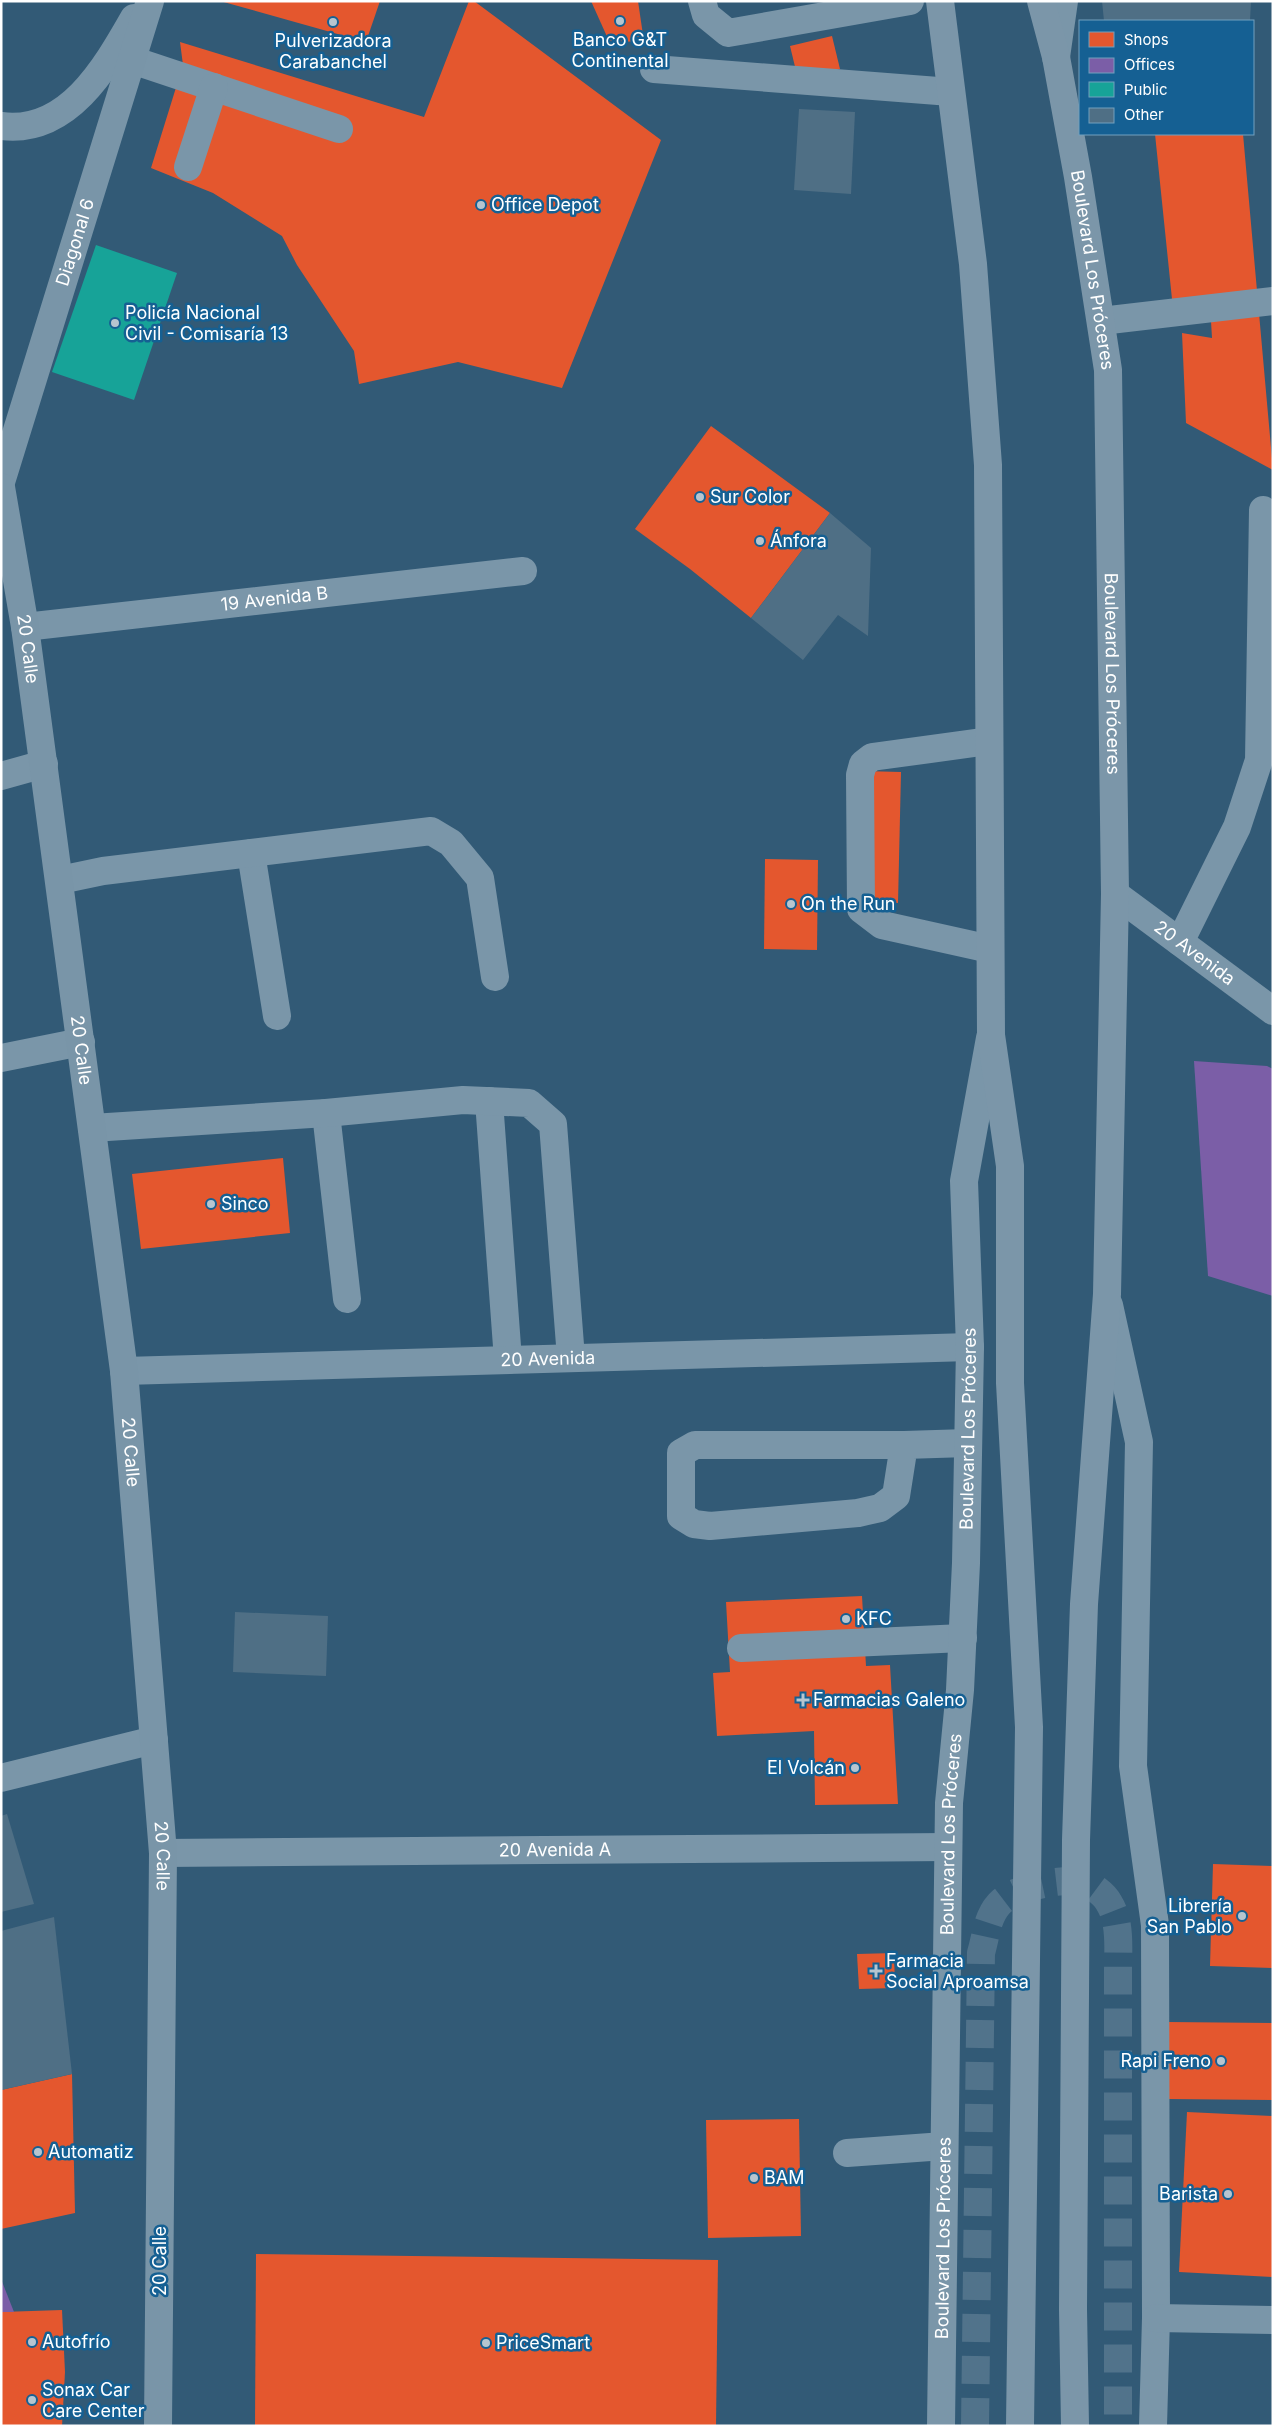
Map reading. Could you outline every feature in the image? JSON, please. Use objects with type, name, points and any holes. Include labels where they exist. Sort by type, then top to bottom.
[{"type":"highway","name":"Boulevard Los Próceres","points":[[940,1],[973,264],[988,465],[990,1035],[1010,1166],[1010,1383],[1029,1727],[1020,2426]]},
{"type":"highway","name":"Boulevard Los Próceres","points":[[1041,1],[1056,57],[1078,177],[1108,370],[1115,894],[1107,1294],[1084,1604],[1076,1840],[1073,2309],[1075,2426]]},
{"type":"main road","points":[[1,126],[23,127],[45,121],[63,111],[100,72],[143,1]]},
{"type":"main road","name":"Diagonal 6","points":[[2,488],[150,1]]},
{"type":"main road","name":"20 Calle","points":[[2,488],[25,627],[44,764],[124,1371],[154,1740],[163,1852],[158,2426]]},
{"type":"street","points":[[702,1],[706,15],[728,33],[910,1]]},
{"type":"street","name":"Boulevard Los Próceres","points":[[1056,57],[1064,1]]},
{"type":"street","points":[[132,60],[339,129]]},
{"type":"street","points":[[654,68],[951,92]]},
{"type":"street","points":[[188,167],[214,87]]},
{"type":"street","points":[[1101,321],[1273,301]]},
{"type":"street","points":[[1180,942],[1237,827],[1259,760],[1263,510]]},
{"type":"street","name":"19 Avenida B","points":[[25,627],[523,571]]},
{"type":"street","points":[[990,741],[872,757],[863,764],[860,785],[861,909],[882,925],[990,949]]},
{"type":"street","points":[[1,776],[44,764]]},
{"type":"street","points":[[60,880],[103,871],[431,831],[451,842],[480,878],[495,977]]},
{"type":"street","points":[[252,853],[277,1016]]},
{"type":"street","name":"20 Avenida","points":[[1115,894],[1273,1011]]},
{"type":"street","name":"Boulevard Los Próceres","points":[[941,2426],[949,1803],[960,1690],[970,1347],[964,1181],[990,1035]]},
{"type":"street","points":[[1,1058],[81,1042]]},
{"type":"street","points":[[92,1128],[326,1113],[463,1100],[529,1103],[553,1124],[571,1358]]},
{"type":"street","points":[[489,1101],[508,1360]]},
{"type":"street","points":[[326,1113],[347,1299]]},
{"type":"street","name":"Boulevard Los Próceres","points":[[1107,1294],[1139,1442],[1133,1766],[1155,1925],[1156,2318],[1153,2426]]},
{"type":"street","name":"20 Avenida","points":[[124,1371],[970,1347]]},
{"type":"street","points":[[904,1446],[896,1496],[880,1508],[858,1514],[710,1526],[694,1524],[682,1516],[681,1454],[695,1445],[904,1446],[968,1443]]},
{"type":"street","points":[[741,1648],[962,1638]]},
{"type":"street","points":[[1,1778],[154,1740]]},
{"type":"street","name":"20 Avenida A","points":[[163,1852],[948,1847]]},
{"type":"street","points":[[847,2153],[944,2146]]},
{"type":"street","points":[[1156,2318],[1273,2320]]},
{"type":"building: Shops","name":"Pulverizadora Carabanchel","points":[[220,1],[380,1],[366,42]]},
{"type":"building: Shops","name":"Office Depot","points":[[469,1],[474,1],[661,140],[562,388],[458,362],[359,384],[354,351],[297,265],[282,236],[213,193],[151,168],[183,65],[180,42],[424,117]]},
{"type":"building: Shops","name":"Banco G&T Continental","points":[[591,1],[638,1],[644,42],[609,41]]},
{"type":"building: Shops","points":[[832,36],[840,69],[798,79],[790,46]]},
{"type":"building: Shops","points":[[1155,135],[1243,135],[1273,470],[1186,423],[1182,333],[1212,338],[1210,304],[1172,299]]},
{"type":"building: Shops","points":[[711,426],[830,513],[751,618],[690,569],[635,529]]},
{"type":"building: Shops","points":[[863,771],[901,772],[898,903],[860,902]]},
{"type":"building: Shops","name":"On the Run","points":[[765,859],[818,860],[817,950],[764,949]]},
{"type":"building: Shops","name":"Sinco","points":[[283,1158],[290,1233],[141,1249],[132,1174]]},
{"type":"building: Shops","points":[[862,1596],[866,1666],[890,1665],[898,1804],[815,1805],[814,1731],[717,1736],[713,1673],[730,1672],[726,1602]]},
{"type":"building: Shops","name":"Librería San Pablo","points":[[1213,1864],[1273,1866],[1273,1968],[1210,1966]]},
{"type":"building: Shops","name":"Farmacia Social Aproamsa","points":[[894,1953],[895,1988],[859,1989],[857,1954]]},
{"type":"building: Shops","name":"Rapi Freno","points":[[1168,2022],[1273,2023],[1273,2100],[1168,2099]]},
{"type":"building: Shops","name":"Automatiz","points":[[72,2074],[75,2213],[1,2229],[1,2090]]},
{"type":"building: Shops","name":"Barista","points":[[1187,2112],[1273,2116],[1273,2277],[1179,2272]]},
{"type":"building: Shops","name":"BAM","points":[[799,2119],[801,2236],[708,2238],[706,2120]]},
{"type":"building: Shops","name":"PriceSmart","points":[[256,2254],[718,2260],[716,2426],[255,2426]]},
{"type":"building: Shops","points":[[62,2310],[65,2372],[62,2426],[1,2426],[1,2312]]},
{"type":"building: Offices","points":[[1194,1061],[1267,1066],[1273,1069],[1273,1296],[1208,1276]]},
{"type":"building: Offices","points":[[1,2279],[14,2312],[1,2312]]},
{"type":"building: Public","name":"Policía Nacional Civil - Comisaría 13","points":[[96,245],[177,273],[134,400],[52,372]]},
{"type":"building: Other","points":[[1102,1],[1251,1],[1250,20],[1104,20]]},
{"type":"building: Other","points":[[799,109],[855,112],[851,194],[794,190]]},
{"type":"building: Other","points":[[830,513],[871,548],[868,636],[838,615],[803,660],[751,618]]},
{"type":"building: Other","points":[[235,1612],[328,1616],[326,1676],[233,1672]]},
{"type":"building: Other","points":[[7,1814],[34,1904],[1,1912],[1,1816]]},
{"type":"building: Other","points":[[54,1917],[72,2074],[1,2090],[1,1931]]},
{"type":"tunnel","points":[[975,2426],[981,1953],[987,1927],[999,1904],[1006,1898],[1026,1889],[1062,1881],[1082,1882],[1101,1893],[1113,1910],[1118,1936],[1118,2426]]},
{"type":"place","name":"Banco G&T Continental","points":[[620,21]]},
{"type":"place","name":"Pulverizadora Carabanchel","points":[[333,22]]},
{"type":"place","name":"Office Depot","points":[[481,205]]},
{"type":"place","name":"Policía Nacional Civil - Comisaría 13","points":[[115,323]]},
{"type":"place","name":"Sur Color","points":[[700,497]]},
{"type":"place","name":"Ánfora","points":[[760,541]]},
{"type":"place","name":"On the Run","points":[[791,904]]},
{"type":"place","name":"Sinco","points":[[211,1204]]},
{"type":"place","name":"KFC","points":[[846,1619]]},
{"type":"place","name":"Farmacias Galeno","points":[[803,1700]]},
{"type":"place","name":"El Volcán","points":[[855,1768]]},
{"type":"place","name":"Librería San Pablo","points":[[1242,1916]]},
{"type":"place","name":"Farmacia Social Aproamsa","points":[[876,1971]]},
{"type":"place","name":"Rapi Freno","points":[[1221,2061]]},
{"type":"place","name":"Automatiz","points":[[38,2152]]},
{"type":"place","name":"BAM","points":[[754,2178]]},
{"type":"place","name":"Barista","points":[[1228,2194]]},
{"type":"place","name":"Autofrío","points":[[32,2342]]},
{"type":"place","name":"PriceSmart","points":[[486,2343]]},
{"type":"place","name":"Sonax Car Care Center","points":[[32,2400]]}]
